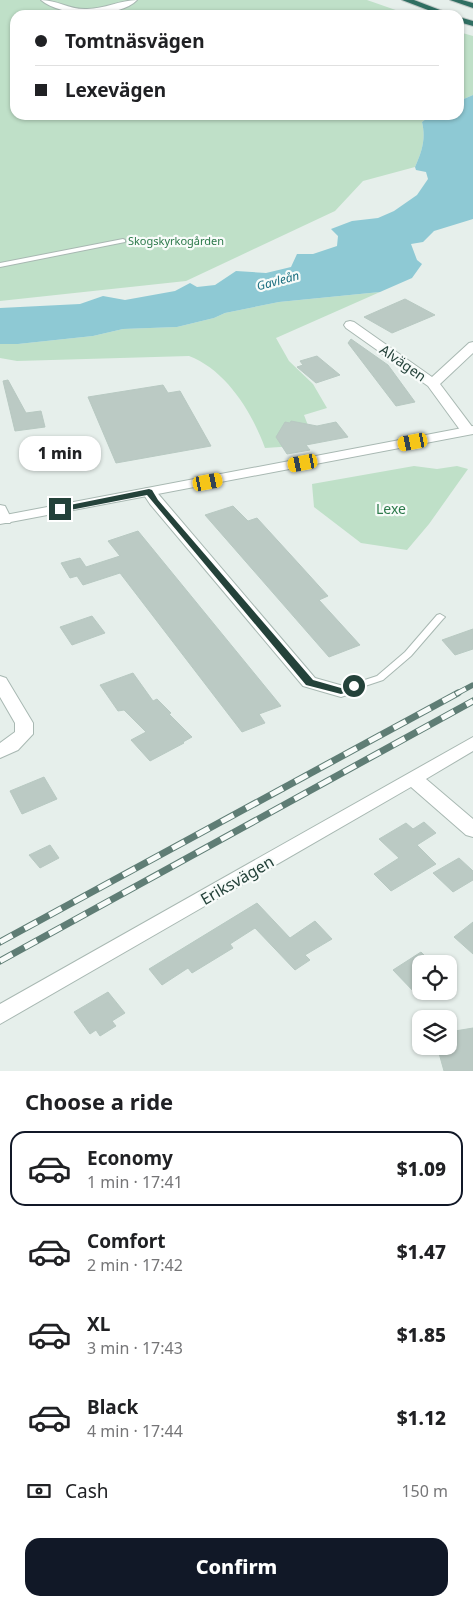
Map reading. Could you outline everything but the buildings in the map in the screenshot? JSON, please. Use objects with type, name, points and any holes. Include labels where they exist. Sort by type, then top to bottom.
[{"type":"highway","points":[[406,0],[435,10]]},
{"type":"highway","points":[[454,0],[473,6]]},
{"type":"street","points":[[45,0],[69,10]]},
{"type":"street","points":[[100,10],[128,4],[133,0]]},
{"type":"street","name":"Alvägen","points":[[350,326],[433,383],[470,430]]},
{"type":"street","points":[[433,383],[473,346]]},
{"type":"street","points":[[2,516],[149,492],[470,430]]},
{"type":"street","points":[[149,492],[310,682],[341,691]]},
{"type":"street","points":[[0,682],[24,723],[24,734],[12,745],[0,751]]},
{"type":"street","name":"Eriksvägen","points":[[0,1016],[473,744]]},
{"type":"street","points":[[413,778],[473,830]]},
{"type":"lane","points":[[0,265],[123,241]]},
{"type":"lane","points":[[341,691],[380,678],[408,654],[440,617]]},
{"type":"green space","name":"Skogskyrkogården","points":[[0,0],[367,0],[396,10],[10,10],[10,120],[425,120],[422,122],[423,145],[415,167],[363,181],[335,211],[186,281],[0,301]]},
{"type":"green space","points":[[464,33],[473,36],[473,95],[464,99]]},
{"type":"green space","points":[[380,292],[276,338],[289,361],[313,384],[327,408],[304,415],[309,428],[295,446],[265,448],[253,420],[236,394],[215,371],[189,356],[17,361],[0,358],[0,344],[18,344],[93,336],[123,329],[177,327],[214,318],[225,313],[279,302]]},
{"type":"green space","name":"Lexe","points":[[414,466],[437,469],[457,466],[468,469],[429,524],[407,550],[361,543],[314,507],[312,484]]},
{"type":"water","name":"Gavleån","points":[[473,95],[473,219],[434,231],[423,242],[411,244],[417,260],[422,264],[412,278],[380,292],[279,302],[225,313],[214,318],[177,327],[123,329],[93,336],[18,344],[0,344],[0,308],[80,304],[103,296],[125,300],[175,291],[190,283],[197,287],[215,285],[236,271],[266,273],[291,267],[297,254],[313,254],[337,246],[338,236],[331,229],[352,221],[378,218],[394,211],[417,195],[428,179],[426,172],[416,170],[415,167],[423,145],[422,122],[425,120],[464,120],[464,99]]},
{"type":"railway","points":[[456,694],[473,685]]},
{"type":"railway","points":[[0,942],[458,693]]},
{"type":"railway","points":[[0,961],[473,701]]},
{"type":"route","points":[[60,509],[149,492],[310,682],[341,691],[354,686]]}]
